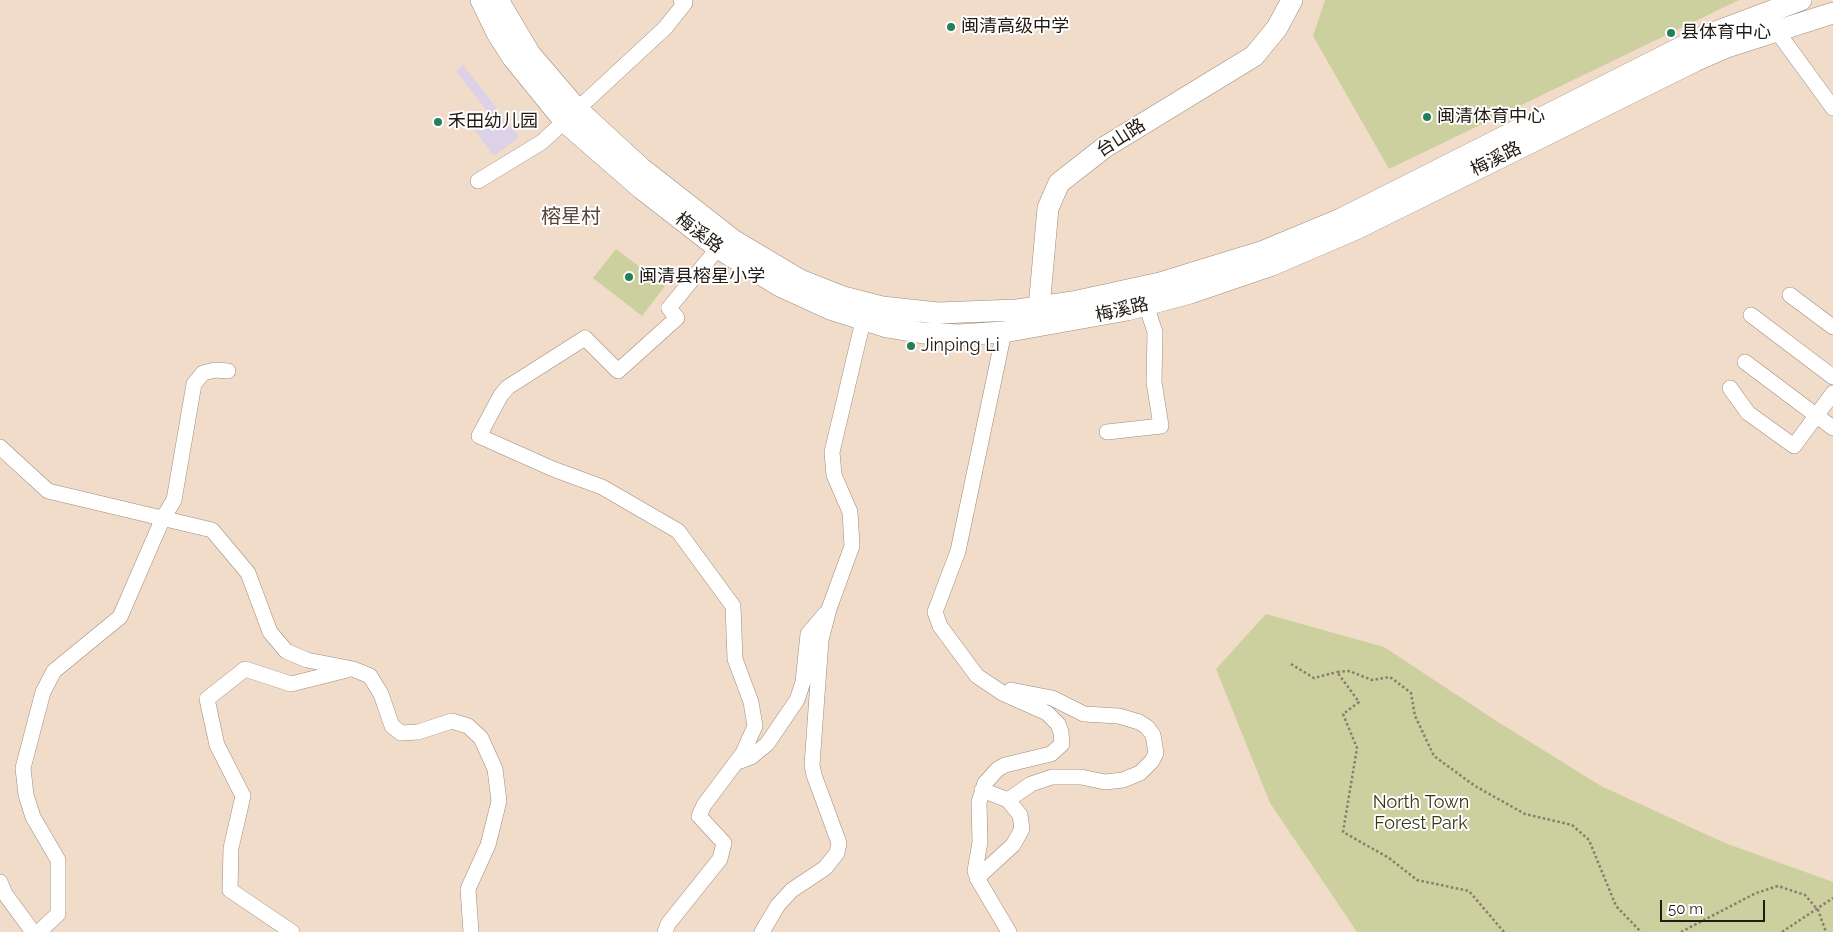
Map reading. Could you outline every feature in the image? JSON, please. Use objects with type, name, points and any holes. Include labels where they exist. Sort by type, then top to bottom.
[{"type":"main road","name":"梅溪路","points":[[481,0],[497,33],[513,58],[642,189],[718,248],[801,297],[863,321],[905,331],[940,335],[1004,332],[1038,317],[1236,261],[1289,242],[1374,202],[1684,45],[1801,0]]},
{"type":"main road","name":"梅溪路","points":[[498,0],[530,54],[571,116],[627,156],[733,240],[800,280],[861,303],[901,310],[1038,317],[1146,305],[1190,293],[1272,265],[1356,230],[1695,61],[1776,30],[1833,13]]},
{"type":"main road","name":"台山路","points":[[1038,317],[1048,208],[1059,183],[1105,147],[1254,56],[1277,28],[1292,0]]},
{"type":"street","points":[[478,181],[532,150],[571,116],[665,28],[685,4],[681,0]]},
{"type":"street","points":[[1776,30],[1833,108]]},
{"type":"street","points":[[665,932],[668,924],[720,859],[724,843],[699,816],[704,805],[742,754],[756,726],[751,702],[735,659],[733,606],[678,531],[602,486],[553,469],[479,436],[502,395],[508,388],[585,338],[618,371],[677,318],[669,308],[718,248]]},
{"type":"street","points":[[1790,295],[1833,327]]},
{"type":"street","points":[[1107,432],[1161,426],[1154,382],[1155,332],[1146,305]]},
{"type":"street","points":[[1751,314],[1833,377]]},
{"type":"street","points":[[769,929],[778,905],[792,890],[825,868],[837,853],[839,843],[812,765],[821,640],[829,610],[852,546],[850,512],[834,475],[832,452],[863,321]]},
{"type":"street","points":[[1004,332],[958,551],[935,612],[940,626],[977,676],[993,688],[1047,713],[1058,724],[1063,739],[1062,744],[1051,754],[1011,763],[998,769],[982,790],[978,814],[980,842],[975,864],[977,878],[1009,932]]},
{"type":"street","points":[[1745,362],[1833,428]]},
{"type":"street","points":[[39,932],[58,914],[58,860],[33,817],[26,795],[23,768],[43,692],[54,671],[120,617],[163,518],[174,500],[194,384],[203,373],[215,370],[228,371]]},
{"type":"street","points":[[1730,388],[1748,413],[1794,446],[1833,393]]},
{"type":"street","points":[[0,447],[48,491],[212,530],[248,573],[270,632],[286,651],[307,660],[353,669],[370,676],[381,694],[392,726],[401,733],[418,732],[452,721],[468,726],[480,738],[495,769],[499,801],[488,845],[468,889],[471,932]]},
{"type":"street","points":[[735,763],[752,757],[767,744],[797,700],[804,682],[808,634],[829,610]]},
{"type":"street","points":[[292,932],[230,890],[231,848],[243,796],[217,746],[207,699],[245,669],[291,684],[353,669]]},
{"type":"street","points":[[993,688],[1052,698],[1084,714],[1131,719],[1147,727],[1156,744],[1156,753],[1152,761],[1132,777],[1114,782],[1081,777],[1052,777],[1031,784],[1008,800]]},
{"type":"street","points":[[977,878],[1013,845],[1022,829],[1020,815],[1008,800],[982,790]]},
{"type":"street","points":[[0,882],[5,894],[33,932]]},
{"type":"path","points":[[1292,664],[1314,678],[1349,671],[1372,680],[1390,676],[1411,694],[1415,716],[1434,756],[1475,786],[1525,814],[1572,825],[1589,840],[1616,906],[1641,932]]},
{"type":"path","points":[[1337,672],[1359,702],[1343,714],[1357,748],[1343,832],[1389,858],[1417,880],[1469,891],[1504,932]]},
{"type":"path","points":[[1681,932],[1756,893],[1778,886],[1806,895],[1818,910],[1826,932]]},
{"type":"path","points":[[1782,932],[1818,910],[1833,898]]},
{"type":"shaded area","points":[[463,65],[519,137],[494,156],[473,128],[490,115],[456,71]]},
{"type":"green space","name":"闽清体育中心","points":[[1325,0],[1739,0],[1389,169],[1313,36]]},
{"type":"green space","points":[[616,249],[665,286],[642,316],[593,278]]},
{"type":"green space","name":"North Town Forest Park","points":[[1266,614],[1384,647],[1498,722],[1601,786],[1725,843],[1833,882],[1833,932],[1357,932],[1270,803],[1216,669]]},
{"type":"place","name":"闽清高级中学","points":[[951,27]]},
{"type":"place","name":"县体育中心","points":[[1671,33]]},
{"type":"place","name":"闽清体育中心","points":[[1427,117]]},
{"type":"place","name":"禾田幼儿园","points":[[438,122]]},
{"type":"place","name":"闽清县榕星小学","points":[[629,277]]},
{"type":"place","name":"Jinping Li","points":[[911,346]]},
{"type":"district","name":"榕星村","points":[[571,217]]}]
